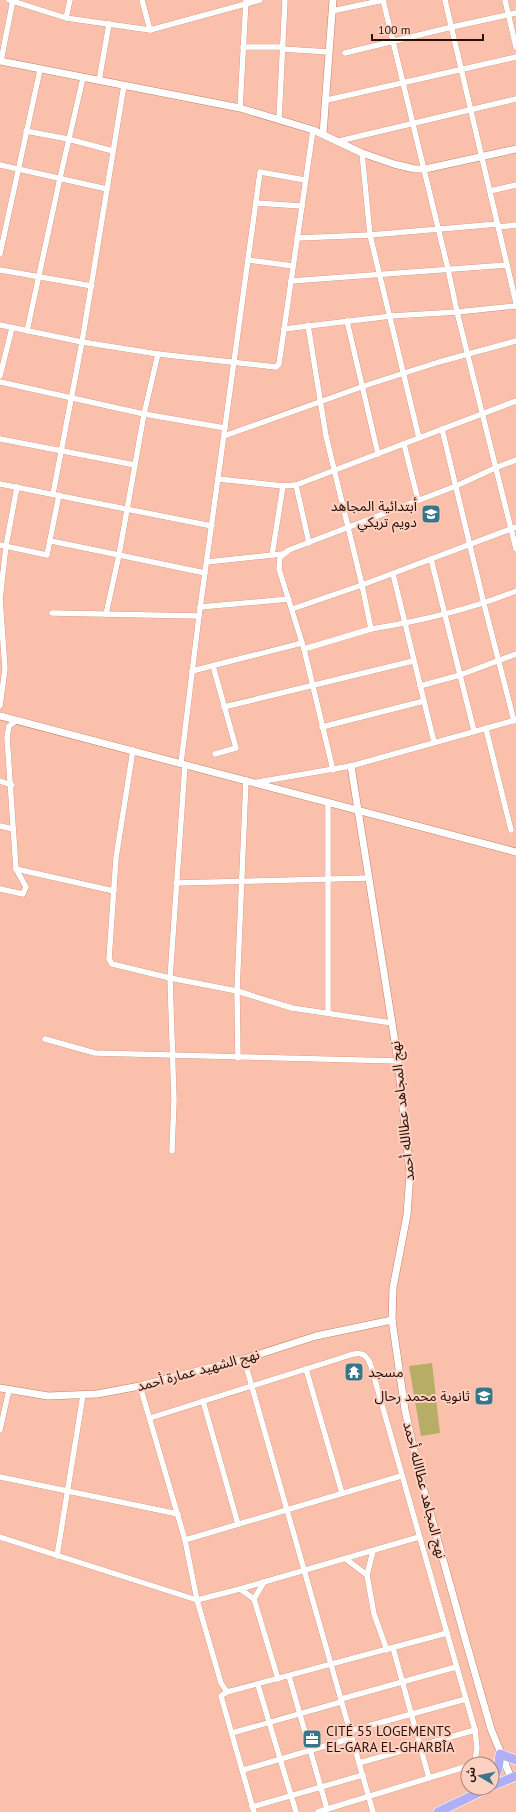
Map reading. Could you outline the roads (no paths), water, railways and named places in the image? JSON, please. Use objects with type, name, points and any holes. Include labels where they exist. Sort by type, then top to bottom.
[{"type":"main road","points":[[500,1754],[516,1760]]},
{"type":"main road","points":[[500,1782],[513,1777]]},
{"type":"main road","points":[[438,1812],[471,1796]]},
{"type":"street","points":[[260,0],[237,2],[150,30],[66,18],[11,0],[1,61],[40,70],[124,84],[240,108],[313,130],[340,141],[362,153],[394,164],[415,169],[425,169],[516,149]]},
{"type":"street","points":[[66,18],[70,0]]},
{"type":"street","points":[[142,0],[150,30]]},
{"type":"street","points":[[279,119],[285,0]]},
{"type":"street","points":[[323,134],[327,100],[333,0]]},
{"type":"street","points":[[332,11],[384,0],[495,468],[513,528],[516,549]]},
{"type":"street","points":[[445,0],[507,265],[514,284],[516,303]]},
{"type":"street","points":[[505,0],[516,47]]},
{"type":"street","points":[[240,108],[246,2]]},
{"type":"street","points":[[345,53],[516,13]]},
{"type":"street","points":[[99,81],[109,24]]},
{"type":"street","points":[[243,47],[282,48],[329,52]]},
{"type":"street","points":[[327,100],[516,57]]},
{"type":"street","points":[[0,254],[40,70]]},
{"type":"street","points":[[27,331],[68,139],[83,78]]},
{"type":"street","points":[[53,494],[92,286],[112,151],[124,84]]},
{"type":"street","points":[[340,141],[414,125],[471,109],[516,99]]},
{"type":"street","points":[[0,325],[82,342],[158,354],[276,367],[279,364],[313,130]]},
{"type":"street","points":[[26,131],[68,139],[112,151]]},
{"type":"street","points":[[362,153],[370,235],[391,316],[419,438]]},
{"type":"street","points":[[0,165],[107,189]]},
{"type":"street","points":[[172,1151],[174,1100],[170,978],[183,764],[200,607],[260,172],[305,180]]},
{"type":"street","points":[[490,191],[516,185]]},
{"type":"street","points":[[256,203],[302,206]]},
{"type":"street","points":[[297,238],[370,235],[498,225],[516,225]]},
{"type":"street","points":[[248,260],[293,266]]},
{"type":"street","points":[[291,281],[507,265]]},
{"type":"street","points":[[0,270],[92,286]]},
{"type":"street","points":[[284,329],[391,316],[457,312],[516,306]]},
{"type":"street","points":[[347,321],[378,454]]},
{"type":"street","points":[[308,326],[320,403],[371,629]]},
{"type":"street","points":[[0,376],[12,328]]},
{"type":"street","points":[[224,436],[362,387],[516,341]]},
{"type":"street","points":[[106,614],[119,555],[144,414],[158,354]]},
{"type":"street","points":[[0,382],[144,414],[225,428]]},
{"type":"street","points":[[218,478],[283,486],[296,485],[516,401]]},
{"type":"street","points":[[257,782],[351,766],[515,720],[484,604],[471,544],[442,429]]},
{"type":"street","points":[[0,439],[135,465]]},
{"type":"street","points":[[404,444],[418,500]]},
{"type":"street","points":[[207,562],[282,554],[456,486],[516,460]]},
{"type":"street","points":[[0,484],[212,526]]},
{"type":"street","points":[[296,485],[309,543]]},
{"type":"street","points":[[272,555],[283,486]]},
{"type":"street","points":[[0,706],[5,669],[0,602],[3,546],[18,487]]},
{"type":"street","points":[[3,546],[47,555],[59,495]]},
{"type":"street","points":[[292,609],[393,574],[513,528]]},
{"type":"street","points":[[51,541],[205,574]]},
{"type":"street","points":[[282,554],[278,564],[303,646],[332,770]]},
{"type":"street","points":[[431,559],[446,614],[474,731]]},
{"type":"street","points":[[393,574],[434,742]]},
{"type":"street","points":[[192,671],[371,629],[446,614],[484,604],[516,591]]},
{"type":"street","points":[[200,607],[289,599]]},
{"type":"street","points":[[52,613],[199,616]]},
{"type":"street","points":[[420,686],[460,675],[516,654]]},
{"type":"street","points":[[224,707],[413,661]]},
{"type":"street","points":[[212,666],[236,748],[215,754]]},
{"type":"street","points":[[322,726],[424,701]]},
{"type":"street","points":[[0,716],[257,782],[516,852]]},
{"type":"street","points":[[0,889],[16,893],[24,893],[26,887],[16,869],[13,829],[12,785],[8,737],[9,726],[16,720]]},
{"type":"street","points":[[486,729],[512,830]]},
{"type":"street","points":[[133,750],[116,858],[108,959],[112,964],[170,978],[237,991],[292,1008],[392,1023]]},
{"type":"street","name":"نهج المجاهد عطاالله أحمد","points":[[351,766],[398,1061],[410,1173],[407,1215],[393,1288],[392,1320],[405,1410],[419,1472],[468,1649],[500,1754],[513,1777]]},
{"type":"street","points":[[238,1058],[237,991],[246,780]]},
{"type":"street","points":[[0,781],[12,785]]},
{"type":"street","points":[[328,802],[328,1014]]},
{"type":"street","points":[[0,826],[13,829]]},
{"type":"street","points":[[16,869],[114,891]]},
{"type":"street","points":[[176,883],[369,878]]},
{"type":"street","points":[[45,1039],[95,1053],[238,1058],[398,1061]]},
{"type":"street","name":"نهج الشهيد عمارة أحمد","points":[[0,1388],[48,1396],[83,1395],[140,1386],[244,1359],[316,1336],[392,1320]]},
{"type":"street","points":[[150,1418],[356,1353],[364,1354],[367,1357],[371,1366],[401,1476],[475,1730],[477,1748],[476,1756]]},
{"type":"street","points":[[244,1359],[253,1386],[373,1812]]},
{"type":"street","points":[[306,1369],[342,1493]]},
{"type":"street","points":[[140,1386],[185,1540],[196,1600],[221,1683],[228,1692]]},
{"type":"street","points":[[0,1426],[9,1390]]},
{"type":"street","points":[[57,1556],[83,1395]]},
{"type":"street","points":[[203,1402],[238,1524]]},
{"type":"street","points":[[185,1540],[401,1476]]},
{"type":"street","points":[[0,1477],[178,1514]]},
{"type":"street","points":[[0,1537],[196,1600],[240,1590],[419,1537]]},
{"type":"street","points":[[373,1551],[367,1575],[374,1614],[390,1649],[402,1682],[429,1778]]},
{"type":"street","points":[[346,1559],[367,1575]]},
{"type":"street","points":[[254,1599],[264,1582]]},
{"type":"street","points":[[240,1590],[254,1599],[278,1679]]},
{"type":"street","points":[[363,1775],[320,1787],[253,1809],[222,1696],[228,1692],[447,1633]]},
{"type":"street","points":[[232,1733],[456,1667]]},
{"type":"street","points":[[289,1676],[327,1809]]},
{"type":"street","points":[[258,1685],[296,1812]]},
{"type":"street","points":[[350,1731],[466,1699]]},
{"type":"street","points":[[359,1763],[475,1730]]},
{"type":"street","points":[[243,1770],[352,1738]]},
{"type":"street","points":[[318,1812],[460,1768]]},
{"type":"place","name":"أبتدائية المجاهد دويم تريكي","points":[[431,514]]},
{"type":"place","name":"مسجد","points":[[354,1372]]},
{"type":"place","name":"ثانوية محمد رحال","points":[[484,1396]]},
{"type":"place","name":"CITÉ 55 LOGEMENTS EL-GARA EL-GHARBÎA","points":[[312,1739]]}]
